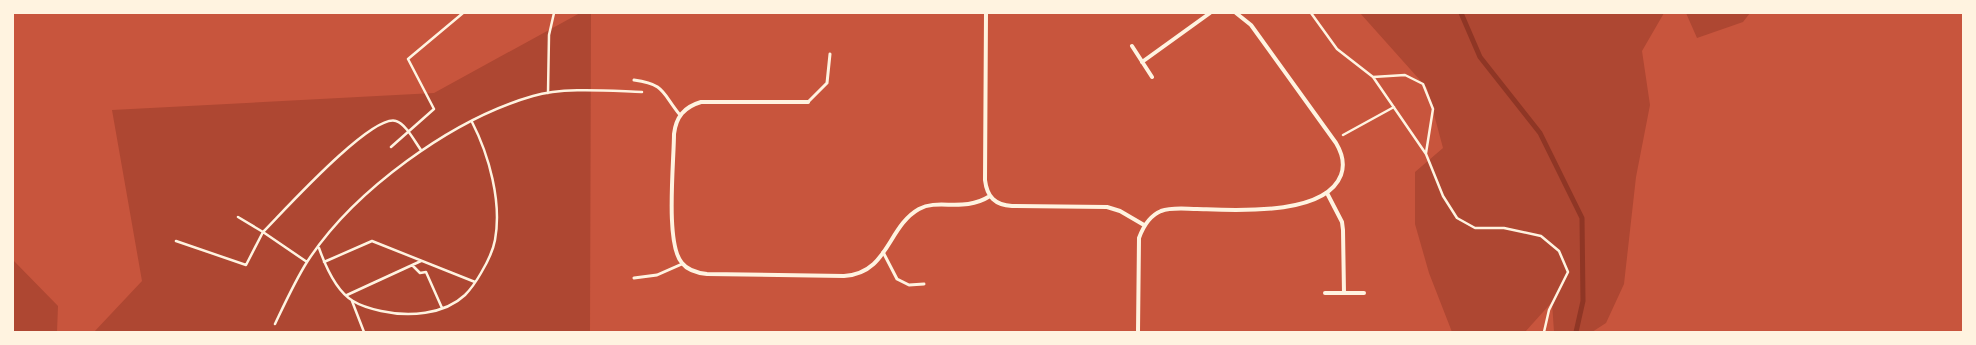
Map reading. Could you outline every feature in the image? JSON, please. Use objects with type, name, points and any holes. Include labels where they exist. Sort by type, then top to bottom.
[{"type":"street","points":[[986,13],[985,180],[990,196],[995,202],[1006,206],[1107,207],[1120,211],[1144,225]]},
{"type":"street","points":[[1142,62],[1210,13]]},
{"type":"street","points":[[1138,332],[1139,238],[1144,225],[1154,215],[1170,210],[1275,209],[1300,204],[1327,193],[1339,180],[1342,172],[1342,157],[1340,150],[1251,25],[1236,13]]},
{"type":"street","points":[[1132,46],[1152,77]]},
{"type":"street","points":[[808,102],[705,102],[692,105],[680,115],[675,125],[674,134],[672,233],[675,251],[682,264],[688,269],[707,274],[849,276],[862,274],[869,269],[905,222],[919,209],[934,206],[968,205],[982,201],[990,196]]},
{"type":"street","points":[[1327,193],[1336,210],[1343,230],[1344,293]]},
{"type":"street","points":[[1324,293],[1364,293]]},
{"type":"lane","points":[[808,102],[827,82],[830,54]]},
{"type":"lane","points":[[634,80],[648,82],[658,86],[680,115]]},
{"type":"lane","points":[[883,252],[897,279],[909,285],[924,284]]},
{"type":"lane","points":[[634,278],[657,275],[682,264]]},
{"type":"path","points":[[391,148],[434,109],[408,59],[464,13]]},
{"type":"path","points":[[548,93],[549,35],[554,13]]},
{"type":"path","points":[[1311,13],[1337,49],[1373,77],[1426,154],[1443,196],[1457,218],[1475,228],[1504,228],[1541,236],[1558,251],[1568,272],[1549,310],[1544,332]]},
{"type":"path","points":[[1373,77],[1405,75],[1424,84],[1433,109],[1426,154]]},
{"type":"path","points":[[275,324],[307,262],[341,219],[392,172],[421,150],[493,111],[533,96],[548,93],[590,91],[645,93]]},
{"type":"path","points":[[1343,135],[1394,107]]},
{"type":"path","points":[[176,241],[246,265],[263,232],[344,150],[375,127],[387,121],[395,120],[408,132],[421,150]]},
{"type":"path","points":[[352,301],[371,308],[408,315],[442,308],[465,295],[475,282],[488,262],[495,240],[496,214],[492,177],[483,145],[472,122]]},
{"type":"path","points":[[238,217],[307,262]]},
{"type":"path","points":[[324,262],[372,241],[475,282]]},
{"type":"path","points":[[318,248],[329,275],[352,301],[364,332]]},
{"type":"path","points":[[346,295],[421,260]]},
{"type":"path","points":[[412,265],[420,273],[426,272],[442,308]]},
{"type":"shaded area","points":[[580,13],[591,13],[590,332],[94,332],[142,281],[112,110],[434,93]]},
{"type":"shaded area","points":[[1360,13],[1664,13],[1642,51],[1650,105],[1636,177],[1624,284],[1606,323],[1592,332],[1554,332],[1552,302],[1525,332],[1452,332],[1429,273],[1415,224],[1415,172],[1443,148],[1427,88]]},
{"type":"shaded area","points":[[1686,13],[1750,13],[1743,22],[1697,38]]},
{"type":"shaded area","points":[[13,260],[58,306],[57,332],[13,332]]},
{"type":"waterway","points":[[1461,13],[1480,57],[1540,133],[1582,218],[1583,301],[1576,332]]}]
